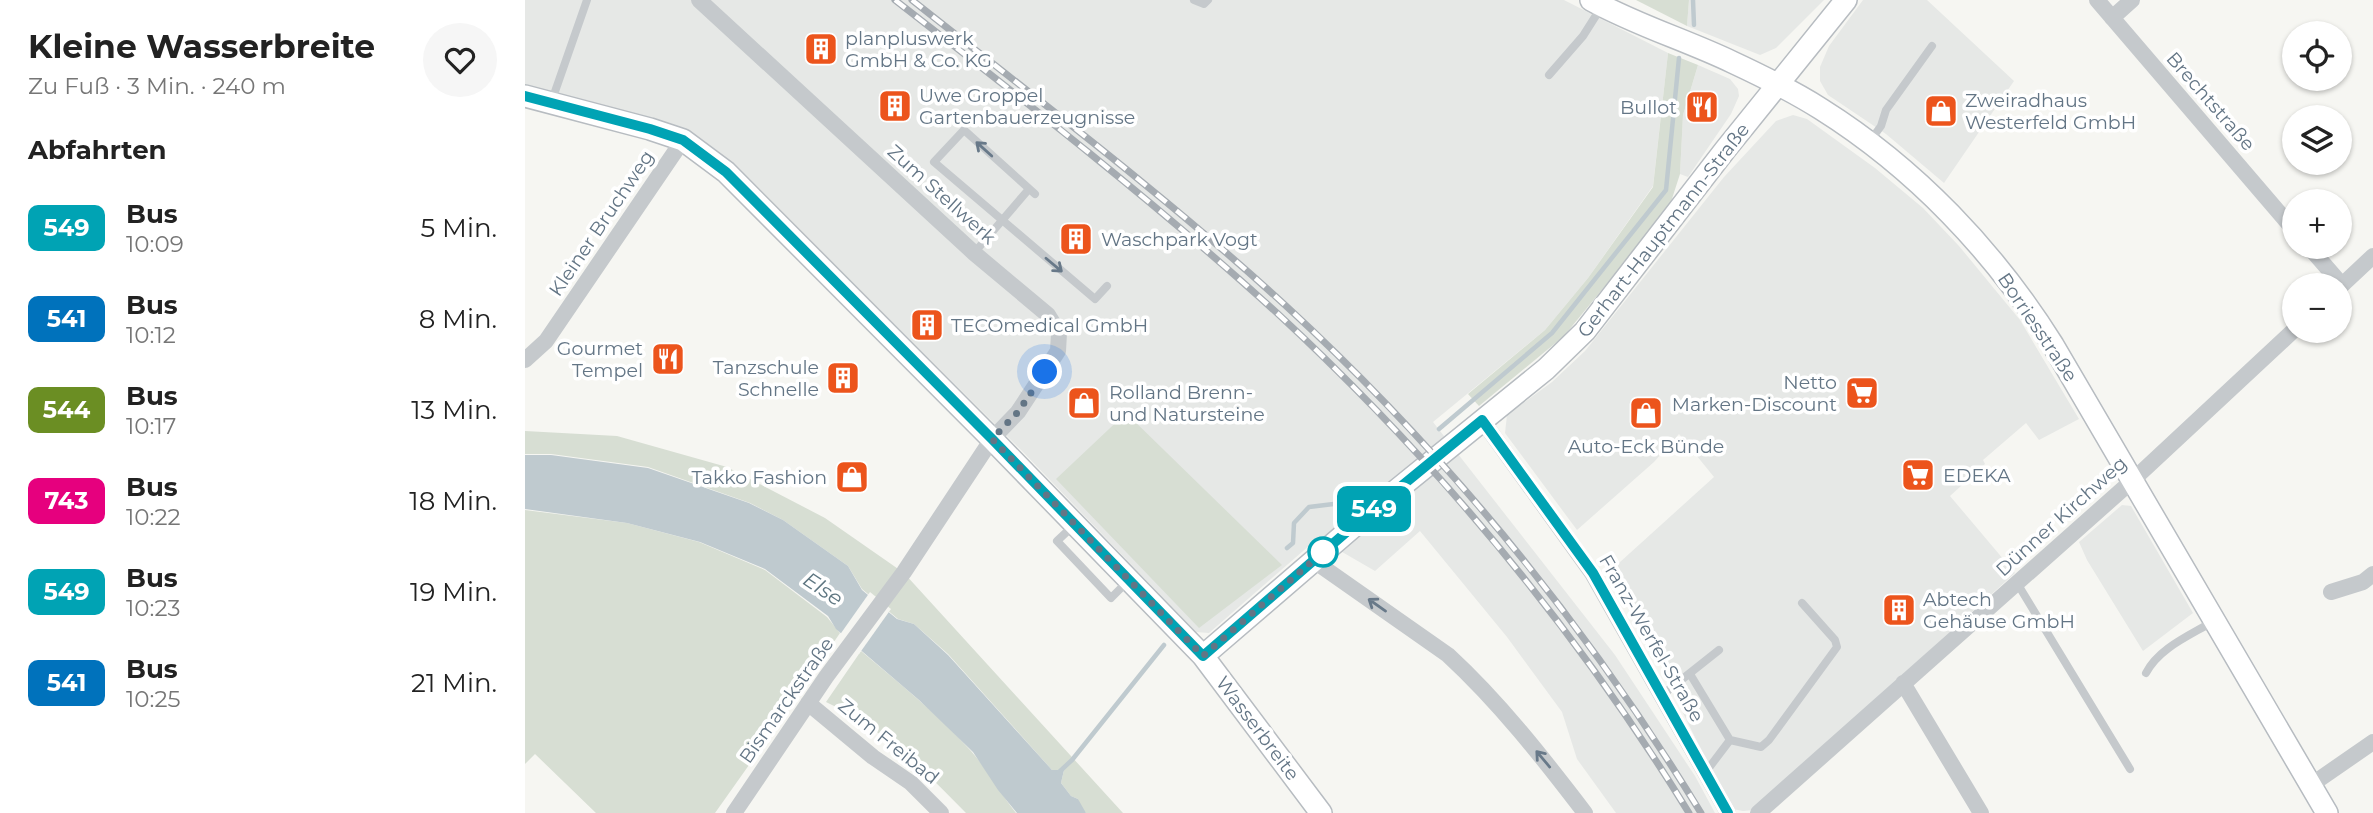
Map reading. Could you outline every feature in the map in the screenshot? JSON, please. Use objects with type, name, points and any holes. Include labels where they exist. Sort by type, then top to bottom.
[{"type":"main road","name":"Gerhart-Hauptmann-Straße","points":[[1203,656],[1546,369],[1585,331],[1846,0]]},
{"type":"main road","name":"Borriesstraße","points":[[1596,3],[1730,61],[1821,109],[1942,204],[2006,277],[2043,328],[2327,813]]},
{"type":"main road","name":"Wasserbreite","points":[[525,96],[683,140],[726,172],[1203,656],[1321,813]]},
{"type":"street","name":"Zum Stellwerk","points":[[699,0],[974,253],[1048,315],[1059,333],[1058,351],[1018,412],[992,439]]},
{"type":"street","name":"Brechtstraße","points":[[2097,0],[2282,216]]},
{"type":"street","points":[[2112,18],[2132,0]]},
{"type":"street","name":"Kleiner Bruchweg","points":[[525,360],[546,341],[683,140]]},
{"type":"street","points":[[2352,276],[2373,256]]},
{"type":"street","points":[[2319,259],[2330,273]]},
{"type":"street","name":"Dünner Kirchweg","points":[[1758,813],[2133,480],[2282,341]]},
{"type":"street","name":"Franz-Werfel-Straße","points":[[1482,420],[1593,573],[1728,813]]},
{"type":"street","name":"Bismarckstraße","points":[[734,813],[826,677],[896,583],[992,439]]},
{"type":"street","points":[[1314,561],[1448,655],[1556,775],[1585,813]]},
{"type":"street","points":[[2331,592],[2363,582],[2373,574]]},
{"type":"street","points":[[1903,683],[1981,813]]},
{"type":"street","name":"Zum Freibad","points":[[808,703],[873,757],[911,783],[941,813]]},
{"type":"street","points":[[2311,785],[2373,742]]},
{"type":"lane","points":[[551,103],[587,0]]},
{"type":"lane","points":[[1194,0],[1204,4],[1209,0]]},
{"type":"lane","points":[[1549,75],[1583,36],[1596,3]]},
{"type":"lane","points":[[1868,144],[1881,126],[1886,110],[1932,46]]},
{"type":"lane","points":[[974,253],[1001,221],[1032,192],[964,130],[934,162],[1001,221],[1095,299],[1107,286]]},
{"type":"lane","points":[[2017,583],[2130,769]]},
{"type":"lane","points":[[1690,674],[1730,740],[1762,747],[1837,647],[1835,640],[1802,603]]},
{"type":"lane","points":[[2146,673],[2162,652],[2214,620]]},
{"type":"lane","points":[[1661,696],[1720,650]]},
{"type":"lane","points":[[1705,773],[1730,740]]},
{"type":"shaded area","points":[[525,0],[1564,0],[1668,53],[1653,186],[1588,278],[1545,330],[1433,422],[1615,655],[1695,776],[1715,813],[1616,813],[1577,759],[1562,712],[1507,637],[1420,531],[1375,571],[1318,538],[1209,633],[1196,632],[1024,453],[733,164],[687,130],[525,86]]},
{"type":"shaded area","points":[[1636,0],[1689,0],[1687,26]]},
{"type":"shaded area","points":[[1689,0],[1824,0],[1776,48],[1760,55],[1687,26]]},
{"type":"shaded area","points":[[1863,0],[1927,0],[2014,81],[1944,183],[1886,134],[1828,95],[1820,81],[1820,67],[1829,46]]},
{"type":"shaded area","points":[[1668,53],[1698,65],[1683,115],[1680,174],[1669,208],[1564,336],[1479,406],[1468,394],[1545,330],[1588,278],[1653,187]]},
{"type":"shaded area","points":[[1698,65],[1730,79],[1738,89],[1739,96],[1731,114],[1688,177],[1680,174],[1683,115]]},
{"type":"shaded area","points":[[1793,115],[1807,119],[1875,168],[1923,208],[1959,246],[2020,320],[2079,419],[2039,440],[2026,423],[1983,460],[1985,464],[1950,496],[2015,573],[1753,810],[1743,811],[1733,809],[1720,788],[1682,711],[1655,645],[1609,572],[1714,477],[1679,434],[1654,462],[1577,530],[1505,433],[1507,415],[1552,382],[1585,351],[1724,177],[1776,121]]},
{"type":"shaded area","points":[[1126,413],[1282,565],[1199,628],[1056,479]]},
{"type":"shaded area","points":[[525,431],[617,436],[727,467],[825,518],[904,573],[1123,813],[1086,813],[1078,799],[1071,796],[1061,783],[1064,770],[1052,770],[948,654],[914,624],[898,619],[862,589],[848,566],[783,520],[750,503],[648,467],[551,454],[525,454]]},
{"type":"shaded area","points":[[2122,505],[2131,506],[2193,613],[2143,651],[2087,560],[2079,542]]},
{"type":"shaded area","points":[[525,510],[627,523],[699,542],[765,570],[827,617],[840,633],[815,670],[790,696],[770,723],[766,741],[715,813],[596,813],[535,754],[525,764]]},
{"type":"shaded area","points":[[861,651],[958,737],[983,766],[1016,813],[966,813],[884,737],[826,702]]},
{"type":"water","name":"Else","points":[[525,455],[551,455],[648,468],[749,503],[783,520],[848,566],[862,590],[897,619],[914,624],[948,655],[1052,770],[1064,770],[1061,783],[1071,796],[1078,799],[1086,813],[1017,813],[973,752],[919,700],[836,629],[828,616],[765,569],[700,542],[627,523],[525,509]]},
{"type":"pier","points":[[870,592],[891,609],[859,654],[839,636]]},
{"type":"waterway","points":[[1693,0],[1694,25]]},
{"type":"waterway","points":[[1439,429],[1552,333],[1666,190],[1679,58]]},
{"type":"waterway","points":[[1287,548],[1293,543],[1294,523],[1309,507],[1350,502]]},
{"type":"waterway","points":[[1058,773],[1072,760],[1164,645]]},
{"type":"railway","points":[[895,0],[1041,114],[1184,231],[1277,313],[1393,427],[1500,549],[1551,613],[1599,678],[1689,813]]},
{"type":"railway","points":[[912,0],[1194,225],[1285,305],[1402,421],[1511,544],[1562,609],[1611,676],[1701,813]]},
{"type":"bus line","name":"549","points":[[525,96],[683,140],[726,172],[1203,656],[1365,516],[1482,420],[1593,573],[1728,813]]},
{"type":"place","name":"planpluswerk GmbH & Co. KG","points":[[821,49]]},
{"type":"place","name":"Uwe Groppel Gartenbauerzeugnisse","points":[[895,106]]},
{"type":"place","name":"Bullot","points":[[1702,107]]},
{"type":"place","name":"Zweiradhaus Westerfeld GmbH","points":[[1941,111]]},
{"type":"place","name":"Waschpark Vogt","points":[[1076,239]]},
{"type":"place","name":"TECOmedical GmbH","points":[[927,325]]},
{"type":"place","name":"Gourmet Tempel","points":[[668,359]]},
{"type":"place","name":"Tanzschule Schnelle","points":[[843,378]]},
{"type":"place","name":"Netto Marken-Discount","points":[[1862,393]]},
{"type":"place","name":"Rolland Brenn- und Natursteine","points":[[1084,403]]},
{"type":"place","name":"Auto-Eck Bünde","points":[[1646,413]]},
{"type":"place","name":"EDEKA","points":[[1918,475]]},
{"type":"place","name":"Takko Fashion","points":[[852,477]]},
{"type":"place","name":"Abtech Gehäuse GmbH","points":[[1899,610]]},
{"type":"route","points":[[1045,372],[1018,412],[992,439],[1203,656],[1331,545],[1323,552]]}]
